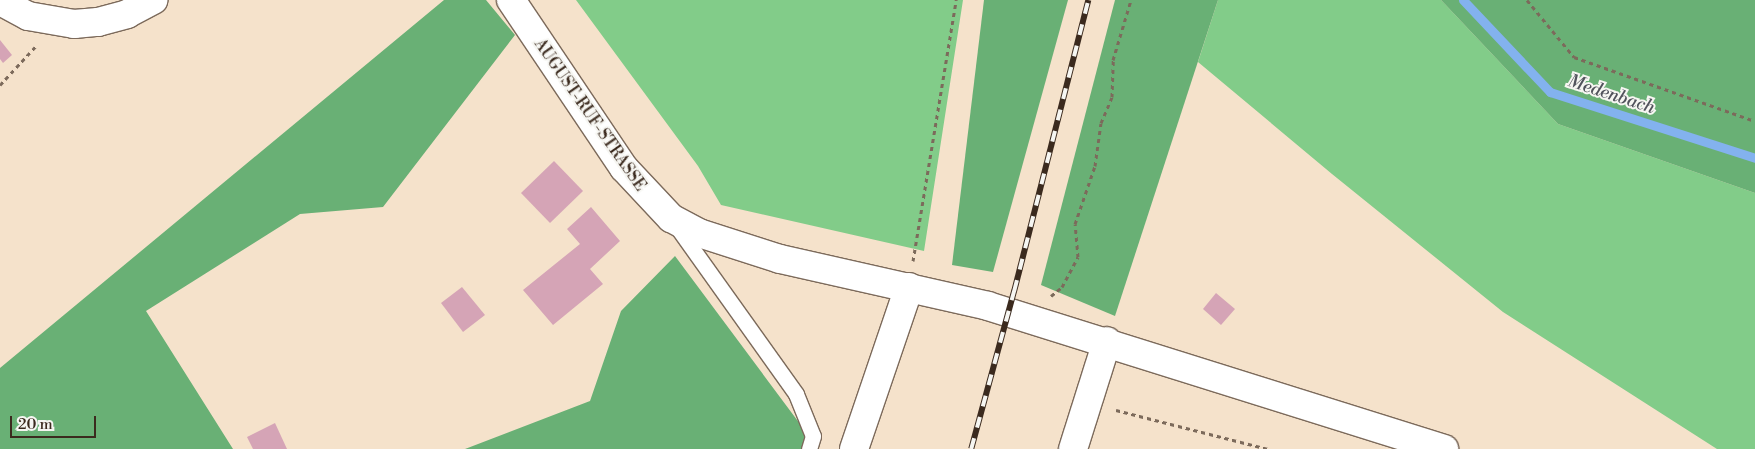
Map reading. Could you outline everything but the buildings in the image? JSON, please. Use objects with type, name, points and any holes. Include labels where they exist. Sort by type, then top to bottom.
[{"type":"main road","points":[[0,1],[28,16],[50,22],[98,22],[127,14],[153,0]]},
{"type":"main road","name":"AUGUST-RUF-STRASSE","points":[[511,0],[624,168],[671,218],[699,233],[780,260],[909,287],[1015,314],[1107,341],[1444,449]]},
{"type":"main road","points":[[854,449],[909,287]]},
{"type":"main road","points":[[1073,449],[1107,341]]},
{"type":"lane","points":[[671,218],[796,394],[813,436],[809,449]]},
{"type":"path","points":[[909,287],[956,0]]},
{"type":"path","points":[[1015,314],[1062,287],[1078,257],[1075,224],[1095,166],[1101,123],[1112,97],[1113,60],[1131,0]]},
{"type":"path","points":[[1527,0],[1574,57],[1755,121]]},
{"type":"path","points":[[0,85],[34,50],[50,22]]},
{"type":"path","points":[[1088,403],[1268,449]]},
{"type":"green space","points":[[444,0],[486,0],[515,35],[383,207],[300,214],[146,311],[233,449],[0,449],[0,368]]},
{"type":"green space","points":[[576,0],[963,0],[924,251],[721,205],[698,166]]},
{"type":"green space","points":[[984,0],[1068,0],[993,272],[952,265]]},
{"type":"green space","points":[[1115,0],[1218,0],[1115,316],[1041,285]]},
{"type":"green space","points":[[1218,0],[1441,0],[1558,124],[1755,193],[1755,449],[1717,449],[1503,312],[1332,174],[1198,62]]},
{"type":"green space","points":[[1441,0],[1755,0],[1755,193],[1558,124]]},
{"type":"green space","points":[[675,256],[803,428],[810,449],[465,449],[590,401],[621,311]]},
{"type":"waterway","name":"Medenbach","points":[[1463,0],[1550,92],[1755,158]]},
{"type":"railway","points":[[971,449],[1014,291],[1088,0]]}]
